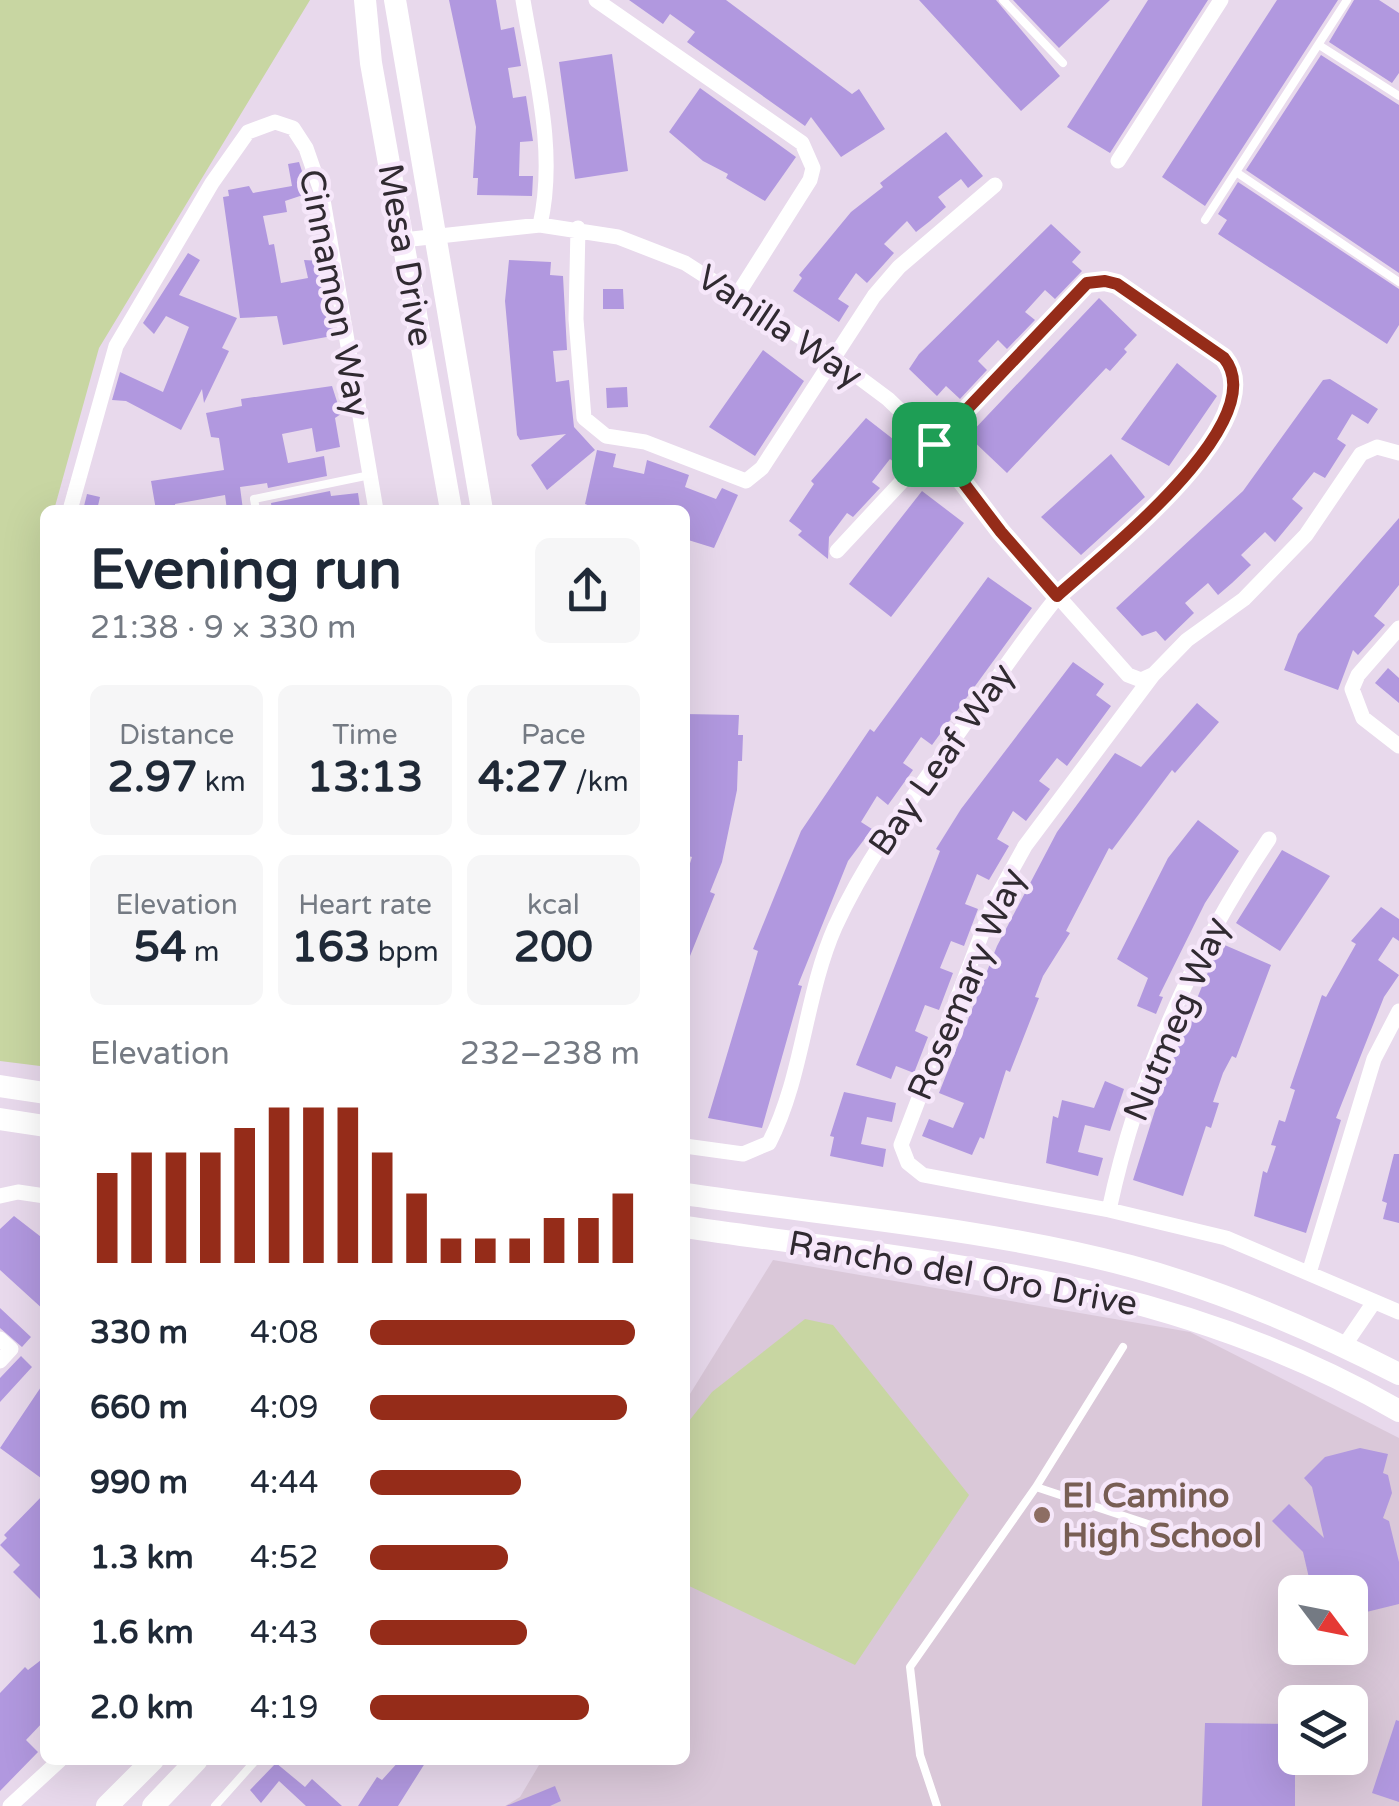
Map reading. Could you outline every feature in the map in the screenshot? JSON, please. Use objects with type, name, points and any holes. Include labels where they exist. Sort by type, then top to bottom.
[{"type":"main road","name":"Mesa Drive","points":[[365,0],[372,64],[450,505]]},
{"type":"main road","name":"Mesa Drive","points":[[395,0],[432,235],[481,505]]},
{"type":"main road","points":[[0,1086],[40,1092]]},
{"type":"main road","points":[[0,1119],[40,1123]]},
{"type":"main road","name":"Rancho del Oro Drive","points":[[690,1195],[1063,1250],[1134,1267],[1258,1308],[1399,1374]]},
{"type":"main road","name":"Rancho del Oro Drive","points":[[690,1228],[1067,1283],[1134,1300],[1298,1357],[1399,1411]]},
{"type":"main road","points":[[107,1806],[148,1765]]},
{"type":"main road","points":[[153,1806],[192,1765]]},
{"type":"street","points":[[523,0],[544,128],[546,201],[540,224]]},
{"type":"street","points":[[596,0],[802,144],[813,168],[810,180],[736,297]]},
{"type":"street","points":[[1118,161],[1221,0]]},
{"type":"street","name":"Cinnamon Way","points":[[71,505],[116,346],[212,183],[248,132],[274,122],[294,128],[322,194],[375,505]]},
{"type":"street","points":[[578,228],[576,319],[584,418],[606,436],[645,442],[746,481],[762,468],[874,296],[899,267],[995,185]]},
{"type":"street","name":"Vanilla Way","points":[[403,240],[540,224],[618,237],[685,263],[834,358],[888,399],[934,444],[1001,532],[1128,674],[1140,680],[1154,675]]},
{"type":"street","name":"Bay Leaf Way","points":[[690,1147],[743,1154],[769,1143],[834,930],[871,855],[1057,596],[1173,492],[1213,438],[1236,390],[1234,370],[1224,358],[1117,284],[1087,283],[934,444]]},
{"type":"street","points":[[837,551],[934,444]]},
{"type":"street","name":"Rosemary Way","points":[[1399,453],[1377,446],[1360,454],[1306,535],[1244,599],[1187,640],[1154,675],[1025,846],[994,902],[901,1145],[908,1163],[924,1175],[1110,1210],[1226,1238],[1399,1312]]},
{"type":"street","points":[[1399,628],[1358,675],[1352,689],[1362,718],[1399,746]]},
{"type":"street","name":"Nutmeg Way","points":[[1110,1210],[1127,1129],[1191,967],[1221,910],[1268,839]]},
{"type":"street","points":[[1310,1272],[1374,1059],[1399,1011]]},
{"type":"street","points":[[0,1196],[18,1192],[40,1195]]},
{"type":"street","points":[[1344,1346],[1374,1302]]},
{"type":"street","points":[[0,1339],[11,1349],[0,1361]]},
{"type":"street","points":[[10,1806],[55,1765]]},
{"type":"lane","points":[[1003,0],[1063,62]]},
{"type":"lane","points":[[1205,220],[1347,0]]},
{"type":"lane","points":[[1319,44],[1399,96]]},
{"type":"lane","points":[[1236,172],[1399,282]]},
{"type":"lane","points":[[255,505],[254,499],[370,476]]},
{"type":"lane","points":[[938,1806],[920,1755],[910,1667],[1036,1486],[1123,1347]]},
{"type":"lane","points":[[1036,1486],[1175,1534]]},
{"type":"lane","points":[[215,1806],[252,1765]]},
{"type":"shaded area","name":"El Camino High School","points":[[773,1260],[1190,1332],[1399,1438],[1399,1806],[505,1806],[520,1797],[539,1765],[690,1765],[690,1394]]},
{"type":"green space","points":[[0,0],[310,0],[99,348],[55,505],[40,505],[40,1066],[0,1061]]},
{"type":"green space","points":[[805,1319],[833,1325],[969,1495],[855,1665],[690,1586],[690,1420],[712,1392]]},
{"type":"building","points":[[449,0],[496,0],[501,30],[514,27],[521,66],[508,68],[513,98],[526,96],[533,141],[520,142],[519,176],[533,176],[532,196],[477,195],[478,178],[473,178],[476,127]]},
{"type":"building","points":[[629,0],[726,0],[852,94],[859,89],[885,129],[841,157],[811,117],[805,126],[687,42],[695,32],[670,14],[663,24]]},
{"type":"building","points":[[919,0],[996,0],[1060,76],[1021,111]]},
{"type":"building","points":[[1013,0],[1110,0],[1059,48]]},
{"type":"building","points":[[1148,0],[1208,0],[1110,153],[1067,127]]},
{"type":"building","points":[[1277,0],[1338,0],[1205,206],[1162,177]]},
{"type":"building","points":[[1354,0],[1379,0],[1399,13],[1399,73],[1392,83],[1329,42]]},
{"type":"building","points":[[612,54],[628,171],[575,179],[559,62]]},
{"type":"building","points":[[1321,55],[1399,105],[1399,273],[1246,170]]},
{"type":"building","points":[[700,88],[796,157],[765,201],[726,178],[728,174],[703,161],[669,132]]},
{"type":"building","points":[[946,132],[983,176],[968,188],[961,179],[938,197],[946,207],[930,221],[916,232],[907,221],[884,244],[894,253],[867,283],[856,273],[838,299],[849,306],[839,322],[793,291],[802,278],[799,275],[851,212],[883,187],[880,183]]},
{"type":"building","points":[[299,162],[309,193],[285,201],[287,212],[263,216],[269,245],[274,244],[281,283],[308,278],[304,260],[321,261],[333,331],[332,336],[283,345],[277,316],[240,318],[223,197],[229,196],[228,190],[249,186],[253,193],[292,186],[288,164]]},
{"type":"building","points":[[1238,182],[1399,289],[1399,325],[1387,344],[1218,234],[1227,220],[1218,214]]},
{"type":"building","points":[[1051,224],[1081,252],[1072,262],[1082,271],[1055,299],[1045,290],[1025,312],[1035,320],[1007,349],[998,340],[978,361],[987,370],[960,399],[946,386],[937,396],[909,369],[919,354]]},
{"type":"building","points":[[188,253],[200,260],[179,295],[237,318],[222,348],[229,351],[204,403],[202,389],[181,430],[126,401],[112,400],[120,372],[163,392],[189,327],[166,316],[154,334],[143,323]]},
{"type":"building","points":[[509,260],[551,262],[550,275],[563,276],[567,350],[553,351],[556,382],[569,380],[574,427],[595,450],[547,490],[531,465],[566,434],[520,440],[517,435],[505,301]]},
{"type":"building","points":[[603,289],[623,289],[624,309],[603,309]]},
{"type":"building","points":[[1099,298],[1137,335],[1110,371],[1106,368],[1007,473],[968,436]]},
{"type":"building","points":[[763,350],[804,381],[755,456],[709,427]]},
{"type":"building","points":[[1177,363],[1217,396],[1169,466],[1121,439]]},
{"type":"building","points":[[1330,379],[1378,409],[1368,424],[1352,414],[1337,439],[1346,445],[1325,478],[1314,472],[1292,499],[1303,508],[1275,542],[1265,532],[1241,555],[1251,565],[1232,583],[1218,595],[1208,583],[1185,603],[1194,613],[1165,641],[1156,631],[1142,636],[1116,608],[1243,491],[1323,380]]},
{"type":"building","points":[[332,386],[341,414],[335,418],[340,447],[316,452],[312,428],[282,434],[288,463],[324,456],[327,476],[268,488],[267,483],[240,487],[242,505],[226,505],[225,495],[155,505],[151,481],[224,470],[219,438],[211,437],[206,413],[242,406],[241,399]]},
{"type":"building","points":[[627,387],[628,407],[607,408],[606,388]]},
{"type":"building","points":[[866,418],[911,453],[900,467],[890,459],[872,482],[880,488],[853,517],[847,513],[829,537],[828,559],[798,535],[802,531],[789,521],[814,484],[811,481]]},
{"type":"building","points":[[597,450],[616,454],[613,467],[644,474],[647,460],[689,475],[685,487],[716,499],[722,488],[738,495],[714,548],[690,541],[690,505],[585,504]]},
{"type":"building","points":[[1111,454],[1145,497],[1081,555],[1041,517]]},
{"type":"building","points":[[330,491],[331,496],[358,493],[360,505],[271,505]]},
{"type":"building","points":[[922,491],[964,523],[891,617],[849,584]]},
{"type":"building","points":[[87,494],[100,497],[98,505],[84,505]]},
{"type":"building","points":[[1399,518],[1399,585],[1374,616],[1385,625],[1358,655],[1353,650],[1338,690],[1284,670],[1298,634]]},
{"type":"building","points":[[988,577],[1032,608],[932,745],[921,737],[903,763],[913,770],[888,805],[877,796],[861,822],[872,829],[848,861],[798,985],[802,986],[762,1128],[708,1118],[758,951],[753,949],[801,831],[870,729],[874,732]]},
{"type":"building","points":[[1073,662],[1104,684],[1096,695],[1111,706],[1067,766],[1057,758],[1039,781],[1050,789],[1026,821],[1013,811],[997,839],[1009,846],[989,880],[977,874],[965,904],[978,909],[964,946],[951,941],[940,968],[953,973],[939,1010],[925,1005],[915,1031],[928,1037],[914,1073],[896,1066],[891,1079],[856,1065],[940,851],[936,849],[961,809]]},
{"type":"building","points":[[1388,668],[1399,678],[1399,703],[1375,683]]},
{"type":"building","points":[[1197,703],[1219,722],[1175,773],[1172,770],[1112,850],[1109,848],[1066,931],[1070,933],[1043,976],[1035,997],[1039,998],[1010,1072],[1006,1070],[984,1139],[980,1137],[972,1155],[922,1136],[929,1119],[953,1128],[964,1103],[939,1093],[997,946],[1057,832],[1115,753],[1141,767]]},
{"type":"building","points":[[690,714],[739,715],[738,735],[743,735],[737,790],[722,862],[710,892],[715,894],[690,956]]},
{"type":"building","points":[[1198,820],[1239,851],[1205,903],[1159,996],[1163,997],[1156,1014],[1137,1006],[1148,978],[1117,959],[1168,858]]},
{"type":"building","points":[[1282,850],[1330,876],[1280,951],[1236,923]]},
{"type":"building","points":[[1381,907],[1399,919],[1399,941],[1393,937],[1378,960],[1399,975],[1384,997],[1336,1118],[1341,1120],[1306,1233],[1254,1216],[1263,1171],[1267,1173],[1276,1146],[1271,1145],[1279,1120],[1285,1122],[1295,1090],[1290,1088],[1322,995],[1326,997],[1356,944],[1351,941]]},
{"type":"building","points":[[1220,943],[1271,965],[1236,1058],[1232,1056],[1223,1073],[1213,1102],[1219,1103],[1211,1128],[1206,1126],[1183,1196],[1133,1180],[1169,1066]]},
{"type":"building","points":[[1105,1081],[1124,1089],[1110,1131],[1085,1125],[1078,1152],[1103,1158],[1098,1176],[1046,1163],[1053,1116],[1058,1118],[1062,1100],[1094,1108]]},
{"type":"building","points":[[844,1092],[896,1103],[892,1122],[867,1117],[861,1144],[886,1149],[883,1167],[830,1156],[834,1137],[830,1136]]},
{"type":"building","points":[[1394,1154],[1399,1154],[1399,1223],[1383,1219],[1387,1203],[1382,1201]]},
{"type":"building","points":[[14,1216],[40,1236],[40,1306],[0,1270],[0,1229]]},
{"type":"building","points":[[0,1308],[31,1337],[22,1347],[0,1328]]},
{"type":"building","points":[[21,1356],[32,1367],[0,1402],[0,1378]]},
{"type":"building","points":[[40,1388],[40,1477],[0,1448]]},
{"type":"building","points":[[1360,1448],[1388,1454],[1383,1473],[1388,1475],[1392,1493],[1383,1518],[1389,1521],[1399,1562],[1399,1604],[1368,1612],[1368,1575],[1308,1575],[1303,1552],[1272,1521],[1289,1504],[1324,1538],[1312,1487],[1304,1478],[1325,1457]]},
{"type":"building","points":[[40,1498],[40,1599],[13,1572],[20,1565],[0,1545],[7,1538],[4,1535]]},
{"type":"building","points":[[40,1661],[40,1725],[26,1740],[38,1752],[0,1791],[0,1693],[25,1667],[28,1670]]},
{"type":"building","points":[[1396,1720],[1399,1721],[1399,1802],[1372,1793]]},
{"type":"building","points":[[1205,1723],[1278,1724],[1278,1775],[1295,1775],[1295,1806],[1202,1806]]},
{"type":"building","points":[[278,1765],[305,1787],[312,1779],[342,1806],[306,1806],[279,1781],[261,1803],[250,1790]]},
{"type":"building","points":[[396,1765],[424,1765],[398,1806],[358,1806],[377,1777],[382,1780]]},
{"type":"building","points":[[555,1786],[561,1801],[550,1806],[506,1806]]},
{"type":"place","name":"El Camino High School","points":[[1042,1515]]},
{"type":"route","points":[[1087,283],[1117,284],[1224,358],[1234,370],[1236,390],[1213,438],[1173,492],[1057,596],[1001,532],[934,444],[1087,283]]}]
